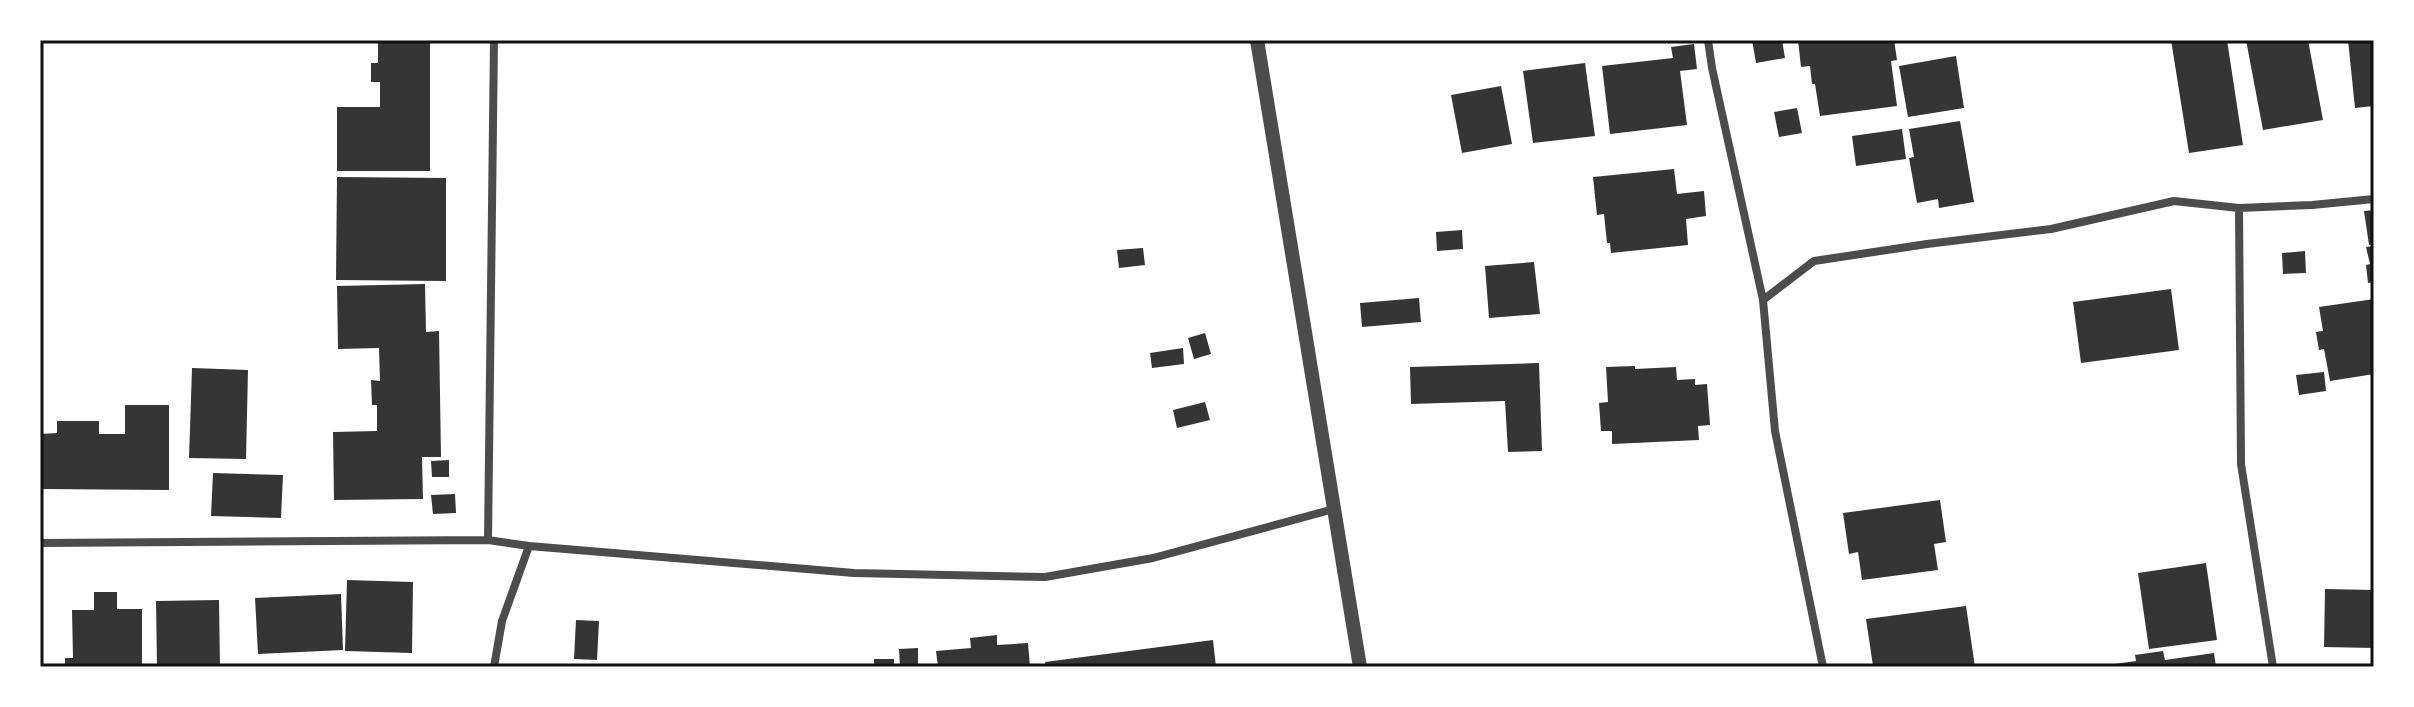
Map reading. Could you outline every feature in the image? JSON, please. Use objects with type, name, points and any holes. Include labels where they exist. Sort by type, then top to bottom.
[{"type":"street","points":[[488,540],[494,40]]},
{"type":"street","points":[[1257,40],[1360,667]]},
{"type":"street","points":[[1708,40],[1763,300],[1775,431],[1823,667]]},
{"type":"street","points":[[1763,300],[1814,261],[2051,229],[2174,201],[2239,208],[2374,199]]},
{"type":"street","points":[[2239,208],[2241,464],[2273,667]]},
{"type":"street","points":[[40,543],[488,540],[854,573],[1045,577],[1153,558],[1334,509]]},
{"type":"street","points":[[494,667],[502,621],[529,546]]},
{"type":"building","points":[[378,40],[430,40],[430,171],[337,171],[337,107],[380,107],[380,82],[371,82],[371,63],[378,63]]},
{"type":"building","points":[[1752,40],[1782,40],[1785,58],[1756,63]]},
{"type":"building","points":[[1798,40],[1894,40],[1897,60],[1891,61],[1897,106],[1820,116],[1810,66],[1801,67]]},
{"type":"building","points":[[2171,40],[2227,40],[2243,145],[2189,153]]},
{"type":"building","points":[[2246,40],[2308,40],[2323,120],[2263,130]]},
{"type":"building","points":[[2348,40],[2374,40],[2374,106],[2355,108]]},
{"type":"building","points":[[1694,44],[1697,69],[1680,71],[1687,125],[1610,134],[1602,66],[1673,58],[1671,47]]},
{"type":"building","points":[[1956,56],[1964,108],[1908,117],[1899,66]]},
{"type":"building","points":[[1585,63],[1595,136],[1533,143],[1523,71]]},
{"type":"building","points":[[1501,86],[1512,144],[1462,153],[1451,95]]},
{"type":"building","points":[[1797,108],[1802,133],[1779,137],[1774,112]]},
{"type":"building","points":[[1960,121],[1974,202],[1939,208],[1938,199],[1917,203],[1909,158],[1914,157],[1909,129]]},
{"type":"building","points":[[1902,129],[1906,159],[1856,166],[1852,136]]},
{"type":"building","points":[[1674,169],[1677,194],[1704,191],[1706,216],[1686,219],[1688,245],[1611,253],[1604,214],[1597,215],[1593,177]]},
{"type":"building","points":[[337,177],[446,178],[446,281],[336,280]]},
{"type":"building","points":[[2374,210],[2374,244],[2369,245],[2364,211]]},
{"type":"building","points":[[1462,230],[1463,249],[1437,251],[1436,232]]},
{"type":"building","points":[[2374,246],[2374,282],[2368,283],[2366,265],[2370,264],[2366,247]]},
{"type":"building","points":[[1143,248],[1145,265],[1119,268],[1117,250]]},
{"type":"building","points":[[2305,251],[2306,273],[2283,274],[2282,253]]},
{"type":"building","points":[[1534,262],[1540,314],[1489,318],[1485,266]]},
{"type":"building","points":[[425,284],[426,332],[439,331],[441,457],[422,457],[423,499],[334,500],[333,432],[377,431],[377,405],[372,405],[371,380],[380,381],[379,348],[338,349],[337,286]]},
{"type":"building","points":[[2171,289],[2179,350],[2081,363],[2073,302]]},
{"type":"building","points":[[1419,298],[1421,322],[1362,327],[1360,303]]},
{"type":"building","points":[[2374,299],[2374,374],[2330,381],[2324,349],[2319,350],[2316,332],[2323,331],[2319,307]]},
{"type":"building","points":[[1205,333],[1211,354],[1194,359],[1188,338]]},
{"type":"building","points":[[1183,348],[1184,364],[1152,368],[1150,353]]},
{"type":"building","points":[[1539,363],[1542,451],[1508,452],[1505,401],[1411,404],[1410,367]]},
{"type":"building","points":[[1635,366],[1635,369],[1676,367],[1677,380],[1695,379],[1695,385],[1707,384],[1710,425],[1698,426],[1699,440],[1612,444],[1612,431],[1601,431],[1599,403],[1608,402],[1606,367]]},
{"type":"building","points":[[192,368],[248,370],[246,459],[189,458]]},
{"type":"building","points":[[2324,372],[2326,391],[2299,395],[2296,375]]},
{"type":"building","points":[[1205,402],[1210,420],[1177,428],[1173,410]]},
{"type":"building","points":[[125,405],[169,405],[169,490],[40,489],[40,434],[57,433],[57,421],[99,421],[99,434],[125,434]]},
{"type":"building","points":[[449,460],[449,477],[432,477],[431,461]]},
{"type":"building","points":[[213,473],[283,475],[281,518],[211,516]]},
{"type":"building","points":[[455,494],[456,513],[433,514],[431,495]]},
{"type":"building","points":[[1940,500],[1946,542],[1934,544],[1938,570],[1862,580],[1858,552],[1849,554],[1843,513]]},
{"type":"building","points":[[2206,563],[2217,640],[2149,649],[2138,573]]},
{"type":"building","points":[[347,580],[413,582],[412,653],[345,651]]},
{"type":"building","points":[[2325,589],[2374,590],[2374,648],[2324,647]]},
{"type":"building","points":[[94,592],[117,592],[117,609],[142,609],[142,667],[65,667],[65,658],[73,658],[72,610],[94,610]]},
{"type":"building","points":[[341,594],[343,650],[258,654],[255,598]]},
{"type":"building","points":[[219,600],[220,667],[157,667],[156,601]]},
{"type":"building","points":[[1966,606],[1975,667],[1873,666],[1866,619]]},
{"type":"building","points":[[576,620],[599,621],[597,660],[574,659]]},
{"type":"building","points":[[997,635],[997,645],[1028,643],[1030,667],[938,667],[936,651],[971,648],[970,638]]},
{"type":"building","points":[[1213,640],[1216,667],[1046,667],[1045,662]]},
{"type":"building","points":[[918,648],[918,667],[900,667],[899,649]]},
{"type":"building","points":[[2163,651],[2165,660],[2214,653],[2216,667],[2107,667],[2136,661],[2135,655]]},
{"type":"building","points":[[874,659],[894,659],[894,667],[874,667]]}]
